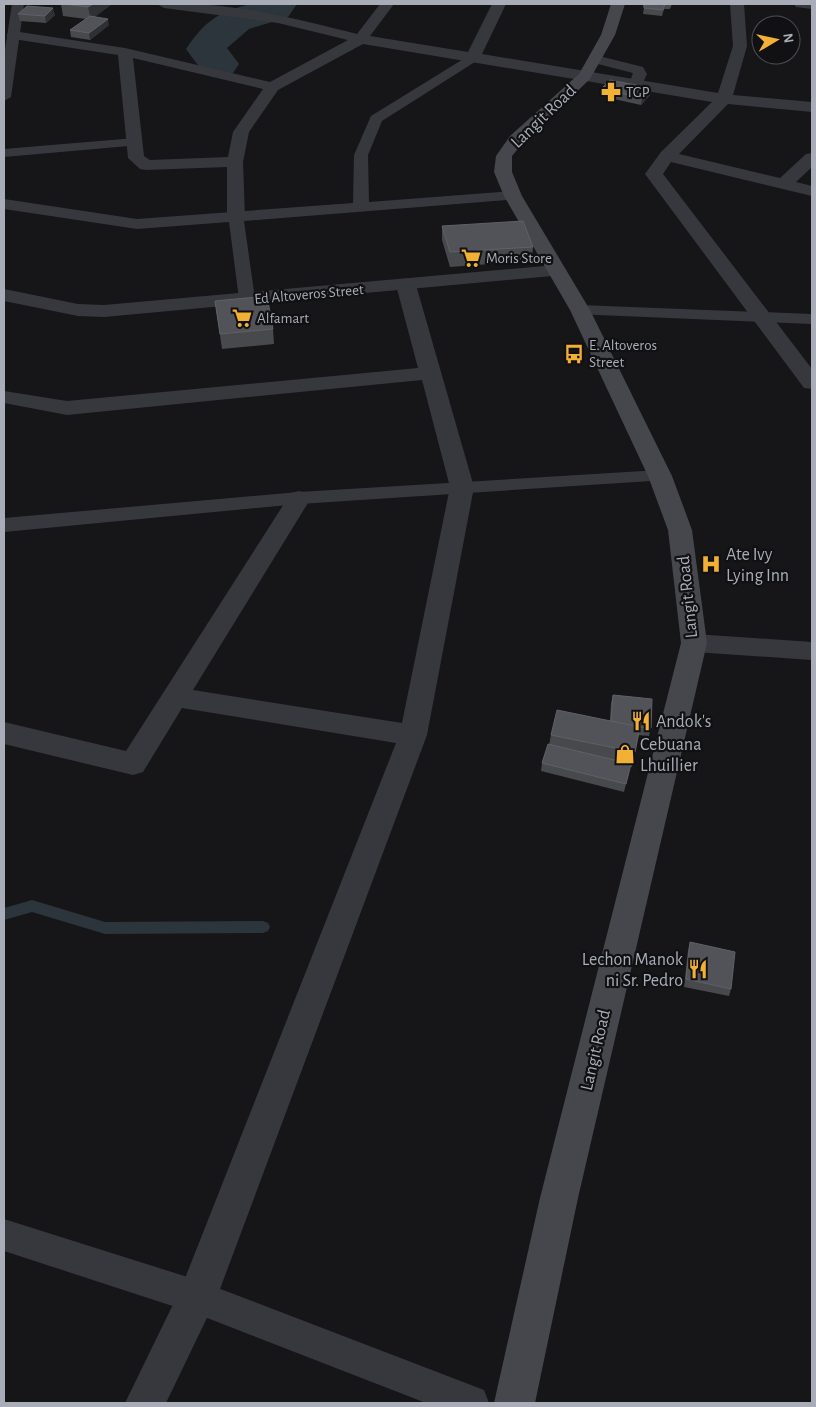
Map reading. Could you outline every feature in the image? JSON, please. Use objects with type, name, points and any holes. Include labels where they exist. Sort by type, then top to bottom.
[{"type":"main road","name":"Langit Road","points":[[514,1403],[562,1188],[694,643],[680,530],[660,476],[580,310],[513,196],[503,172],[504,156],[516,140],[590,67],[608,35],[618,4]]},
{"type":"street","points":[[164,4],[278,19],[361,38],[473,57],[590,67],[636,84],[724,99],[812,107]]},
{"type":"street","points":[[278,19],[291,4]]},
{"type":"street","points":[[236,218],[235,162],[241,132],[272,87],[361,38],[387,4]]},
{"type":"street","points":[[473,57],[499,4]]},
{"type":"street","points":[[737,4],[740,46],[724,99],[667,156],[654,174],[812,383]]},
{"type":"street","points":[[13,35],[125,52],[272,87]]},
{"type":"street","points":[[125,52],[136,158],[146,165],[235,162]]},
{"type":"street","points":[[667,156],[812,191]]},
{"type":"street","points":[[783,184],[812,158]]},
{"type":"street","name":"Ed Altoveros Street","points":[[4,295],[78,310],[104,311],[247,300],[556,271]]},
{"type":"street","points":[[145,1403],[197,1297],[413,735],[462,487],[406,285]]},
{"type":"street","points":[[4,396],[67,408],[430,373]]},
{"type":"street","points":[[4,734],[133,764],[300,498]]},
{"type":"street","points":[[694,643],[812,651]]},
{"type":"street","points":[[175,697],[413,735]]},
{"type":"lane","points":[[4,97],[18,4]]},
{"type":"lane","points":[[800,4],[812,5]]},
{"type":"lane","points":[[361,207],[362,155],[376,120],[473,57]]},
{"type":"lane","points":[[4,152],[135,142]]},
{"type":"lane","points":[[4,204],[137,224],[513,196]]},
{"type":"lane","points":[[236,218],[247,300]]},
{"type":"lane","points":[[580,310],[812,319]]},
{"type":"lane","points":[[4,525],[300,498],[660,476]]},
{"type":"lane","points":[[4,1236],[197,1297],[471,1403]]},
{"type":"building","points":[[64,4],[93,4],[88,7]]},
{"type":"building","points":[[645,4],[665,4],[663,10],[644,8]]},
{"type":"building","points":[[27,6],[53,8],[45,16],[18,14]]},
{"type":"building","points":[[90,16],[108,19],[89,33],[70,30]]},
{"type":"building","points":[[610,80],[651,88],[642,98],[601,89]]},
{"type":"building","points":[[523,221],[533,247],[450,252],[442,226]]},
{"type":"building","points":[[267,296],[273,329],[220,334],[215,301]]},
{"type":"building","points":[[613,695],[652,699],[651,728],[611,721]]},
{"type":"building","points":[[557,710],[640,727],[635,752],[551,735]]},
{"type":"building","points":[[548,744],[631,764],[626,784],[542,763]]},
{"type":"building","points":[[690,942],[735,952],[731,989],[686,979]]},
{"type":"waterway","points":[[219,64],[206,49],[220,31],[236,21],[275,9],[278,4]]},
{"type":"waterway","points":[[4,914],[32,906],[105,928],[263,927]]},
{"type":"place","name":"TGP","points":[[611,92]]},
{"type":"place","name":"Moris Store","points":[[471,258]]},
{"type":"place","name":"Alfamart","points":[[242,318]]},
{"type":"place","name":"E. Altoveros Street","points":[[574,354]]},
{"type":"place","name":"Ate Ivy Lying Inn","points":[[711,564]]},
{"type":"place","name":"Andok's","points":[[641,721]]},
{"type":"place","name":"Cebuana Lhuillier","points":[[625,754]]},
{"type":"place","name":"Lechon Manok ni Sr. Pedro","points":[[698,969]]}]
